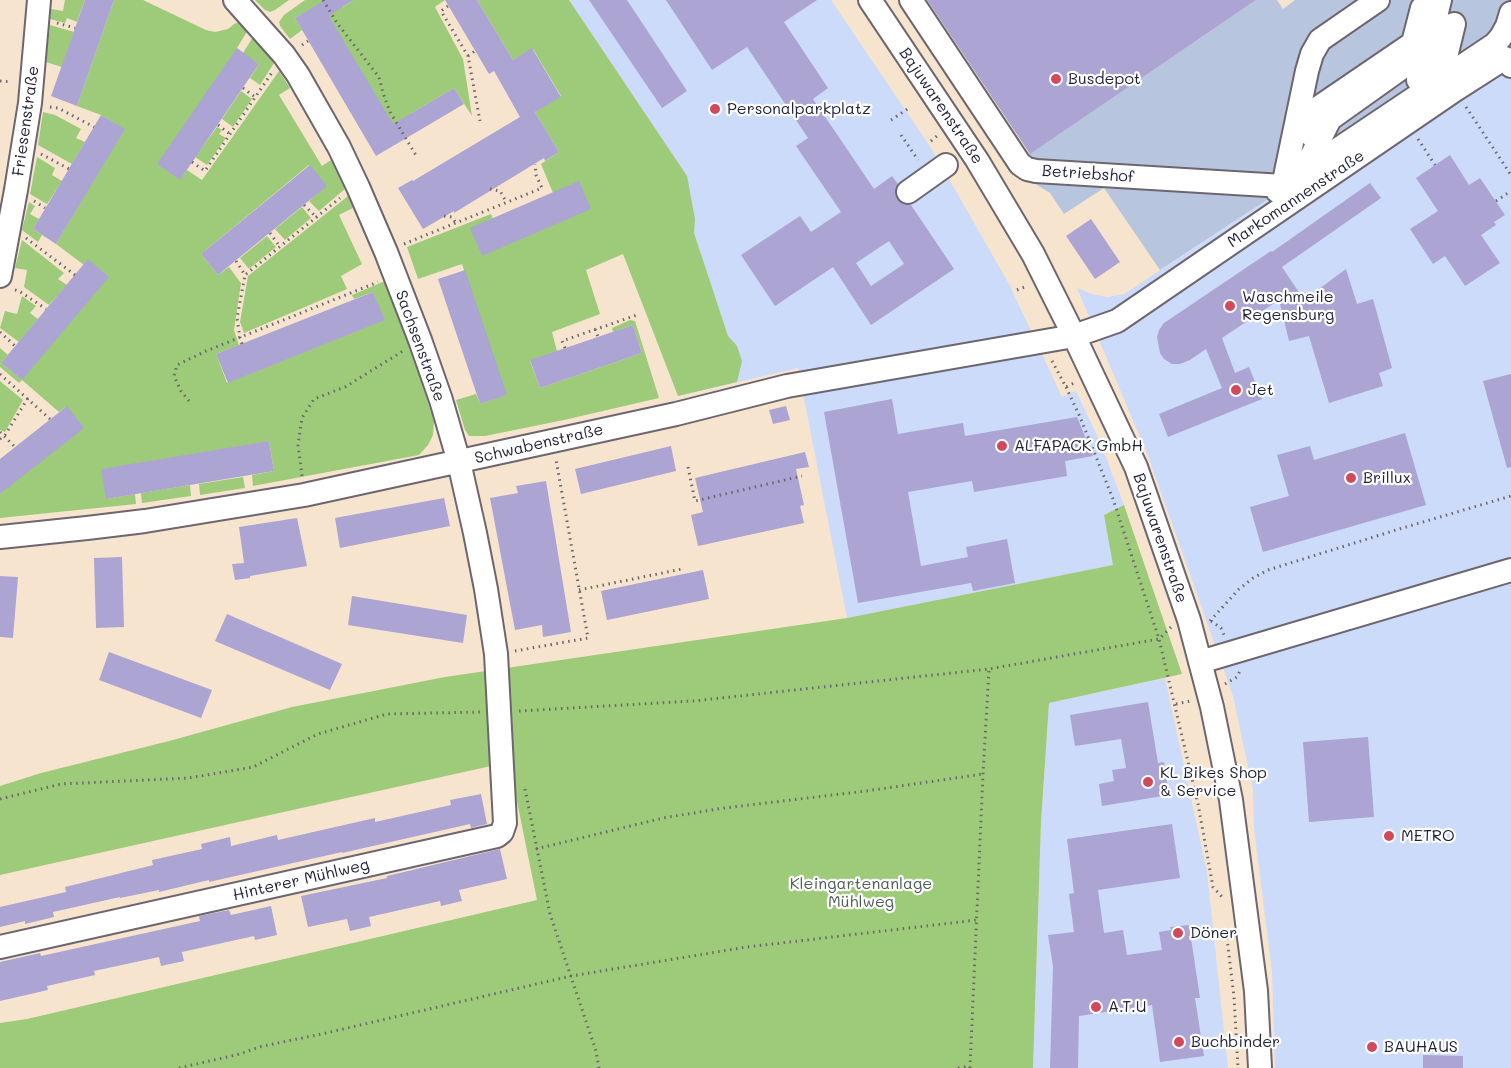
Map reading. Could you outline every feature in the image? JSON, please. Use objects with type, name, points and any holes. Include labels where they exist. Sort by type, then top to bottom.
[{"type":"street","name":"Friesenstraße","points":[[5,282],[10,225],[30,103],[39,0]]},
{"type":"street","name":"Sachsenstraße","points":[[235,0],[284,55],[313,99],[358,187],[420,340],[459,462],[476,533],[495,654],[500,721]]},
{"type":"street","name":"Bajuwarenstraße","points":[[870,0],[977,160],[1033,254],[1136,467],[1179,624],[1200,662],[1233,811],[1256,991],[1260,1068]]},
{"type":"street","name":"Betriebshof","points":[[911,0],[1020,164],[1027,169],[1283,186]]},
{"type":"street","points":[[1283,186],[1312,54],[1320,40],[1378,0]]},
{"type":"street","points":[[1305,170],[1319,107],[1413,43],[1424,0]]},
{"type":"street","points":[[1305,170],[1341,134],[1440,64],[1446,57],[1443,7]]},
{"type":"street","points":[[1305,170],[1325,113],[1416,49],[1443,7]]},
{"type":"street","points":[[1443,7],[1456,30],[1458,50],[1451,84]]},
{"type":"street","points":[[1185,275],[1283,186],[1305,170],[1451,84],[1502,37],[1511,13]]},
{"type":"street","name":"Markomannenstraße","points":[[1074,336],[1117,321],[1407,123],[1451,84],[1506,58],[1511,66]]},
{"type":"street","points":[[908,192],[946,165]]},
{"type":"street","name":"Schwabenstraße","points":[[0,537],[145,521],[304,495],[676,414],[787,386],[1074,336]]},
{"type":"street","points":[[1200,662],[1511,570]]},
{"type":"street","name":"Hinterer Mühlweg","points":[[0,947],[496,836],[502,832],[505,823],[500,721]]},
{"type":"path","points":[[323,0],[379,77],[390,112],[417,157]]},
{"type":"path","points":[[448,6],[441,11],[468,56],[480,121]]},
{"type":"path","points":[[468,56],[475,51]]},
{"type":"path","points":[[192,162],[205,171],[284,55]]},
{"type":"path","points":[[1451,84],[1511,175]]},
{"type":"path","points":[[243,88],[255,97]]},
{"type":"path","points":[[30,103],[58,108],[94,127]]},
{"type":"path","points":[[891,120],[909,108]]},
{"type":"path","points":[[1407,123],[1436,165]]},
{"type":"path","points":[[218,125],[230,134]]},
{"type":"path","points":[[900,135],[920,163]]},
{"type":"path","points":[[24,144],[69,169]]},
{"type":"path","points":[[386,252],[542,188],[536,175],[535,164]]},
{"type":"path","points":[[242,344],[237,318],[245,275],[347,192],[358,187]]},
{"type":"path","points":[[490,189],[500,191],[507,202]]},
{"type":"path","points":[[1496,201],[1511,190]]},
{"type":"path","points":[[304,205],[316,218]]},
{"type":"path","points":[[444,216],[452,217],[456,223]]},
{"type":"path","points":[[10,225],[75,275]]},
{"type":"path","points":[[270,233],[280,247]]},
{"type":"path","points":[[236,261],[245,275]]},
{"type":"path","points":[[189,401],[174,376],[177,365],[394,275]]},
{"type":"path","points":[[5,282],[46,309]]},
{"type":"path","points":[[1017,290],[1032,284]]},
{"type":"path","points":[[345,296],[347,302]]},
{"type":"path","points":[[565,348],[562,340],[637,315]]},
{"type":"path","points":[[292,317],[295,323]]},
{"type":"path","points":[[595,329],[598,337]]},
{"type":"path","points":[[0,332],[15,346]]},
{"type":"path","points":[[304,495],[298,445],[302,418],[314,399],[345,387],[420,340]]},
{"type":"path","points":[[1049,353],[1080,417],[1113,500],[1159,639],[1198,804],[1213,887],[1222,897],[1224,908]]},
{"type":"path","points":[[0,374],[50,419]]},
{"type":"path","points":[[1066,387],[1077,382]]},
{"type":"path","points":[[0,439],[5,435],[28,398]]},
{"type":"path","points":[[0,432],[15,447]]},
{"type":"path","points":[[495,654],[588,638],[553,440]]},
{"type":"path","points":[[688,467],[695,501],[802,476]]},
{"type":"path","points":[[0,799],[61,784],[189,778],[253,767],[318,734],[387,714],[500,721],[989,669],[1159,639],[1179,624],[1211,621],[1239,589],[1268,570],[1511,496]]},
{"type":"path","points":[[579,590],[682,569]]},
{"type":"path","points":[[1173,638],[1179,624]]},
{"type":"path","points":[[1175,704],[1208,694],[1237,677],[1255,646]]},
{"type":"path","points":[[958,1068],[970,1067],[982,774],[989,669]]},
{"type":"path","points":[[536,849],[663,818],[982,774]]},
{"type":"path","points":[[523,780],[550,914],[596,1051],[598,1068]]},
{"type":"path","points":[[179,1068],[240,1054],[259,1047],[570,976],[747,947],[976,920]]},
{"type":"path","points":[[1226,930],[1234,997],[1238,1068]]},
{"type":"shaded area","points":[[508,0],[831,0],[929,145],[953,186],[1009,284],[1062,397],[1076,391],[1101,444],[1124,505],[1104,515],[1114,565],[847,618],[798,368],[678,396],[556,67]]},
{"type":"shaded area","points":[[900,0],[919,0],[1025,157],[1256,0],[1277,0],[1283,9],[1295,0],[1511,0],[1511,40],[1160,270],[1104,188],[1064,214],[1050,193],[1016,172]]},
{"type":"shaded area","points":[[1511,40],[1511,1068],[1275,1068],[1272,972],[1254,828],[1253,790],[1233,696],[1148,456],[1077,288],[1107,297],[1124,294]]},
{"type":"shaded area","points":[[1165,678],[1207,872],[1228,1068],[1033,1068],[1041,822],[1049,703]]},
{"type":"green space","points":[[65,0],[85,0],[77,22],[67,18],[65,23],[50,19],[51,9],[63,11]]},
{"type":"green space","points":[[114,0],[143,0],[206,30],[215,32],[228,29],[239,22],[248,30],[237,48],[180,179],[187,170],[202,180],[279,71],[290,88],[279,95],[322,166],[331,160],[345,189],[319,211],[309,201],[326,186],[309,165],[201,254],[218,275],[229,267],[241,283],[234,330],[239,345],[216,354],[227,383],[384,320],[373,292],[354,299],[352,295],[385,281],[408,339],[434,421],[433,435],[428,445],[419,455],[253,486],[252,475],[274,471],[269,441],[106,499],[135,494],[136,504],[0,518],[0,494],[67,406],[59,412],[22,380],[84,265],[56,244],[124,129],[101,115],[77,106]]},
{"type":"green space","points":[[255,0],[289,0],[270,12]]},
{"type":"green space","points":[[305,0],[338,0],[343,7],[353,0],[445,0],[435,7],[463,59],[472,116],[454,88],[410,114],[402,141],[321,3],[295,18],[302,30],[290,39],[280,26],[279,22],[284,15]]},
{"type":"green space","points":[[477,0],[569,0],[687,176],[695,219],[694,233],[728,336],[737,346],[742,361],[737,382],[678,396],[623,254],[586,270],[600,314],[552,332],[557,351],[530,361],[540,388],[642,353],[633,325],[613,332],[612,328],[630,320],[635,321],[659,398],[485,436],[469,436],[456,400],[476,394],[480,404],[506,395],[462,264],[418,279],[407,247],[491,214],[493,219],[553,193],[541,164],[559,152],[535,112],[561,96],[533,49],[513,60]]},
{"type":"green space","points":[[50,25],[74,32],[62,67],[46,62]]},
{"type":"green space","points":[[253,37],[274,63],[260,85],[250,78],[259,64],[243,53]]},
{"type":"green space","points":[[241,91],[252,99],[233,127],[222,119]]},
{"type":"green space","points":[[43,112],[55,115],[81,129],[76,138],[85,142],[72,164],[38,145]]},
{"type":"green space","points":[[217,127],[222,130],[219,134],[226,138],[207,165],[195,157]]},
{"type":"green space","points":[[37,157],[55,168],[52,175],[62,181],[47,204],[30,194]]},
{"type":"green space","points":[[348,196],[353,208],[339,215],[362,264],[341,276],[347,289],[244,333],[240,322],[248,276]]},
{"type":"green space","points":[[29,202],[35,206],[30,214],[39,219],[33,229],[42,235],[38,242],[22,230]]},
{"type":"green space","points":[[302,207],[311,218],[285,240],[275,229]]},
{"type":"green space","points":[[267,236],[276,247],[249,269],[240,258]]},
{"type":"green space","points":[[22,240],[64,273],[58,279],[67,285],[49,305],[24,287],[27,270],[15,268]]},
{"type":"green space","points":[[22,296],[36,306],[30,313],[38,319],[19,342],[0,328],[5,311],[17,314]]},
{"type":"green space","points":[[0,348],[8,355],[1,363],[22,380],[19,383],[0,367]]},
{"type":"green space","points":[[0,381],[23,400],[5,432],[0,430]]},
{"type":"green space","points":[[243,477],[245,488],[200,495],[199,484]]},
{"type":"green space","points":[[190,485],[191,496],[142,503],[141,493]]},
{"type":"green space","name":"Kleingartenanlage Mühlweg","points":[[1124,505],[1182,674],[1049,703],[1041,822],[1033,1068],[0,1068],[0,1023],[27,1019],[537,900],[509,762],[0,875],[0,786],[41,773],[292,707],[445,677],[847,618],[1113,565],[1104,515]]},
{"type":"building","points":[[85,0],[114,0],[77,106],[51,96]]},
{"type":"building","points":[[325,0],[353,0],[329,16],[393,124],[454,88],[464,104],[376,156],[295,18]]},
{"type":"building","points":[[445,0],[477,0],[513,60],[532,48],[561,97],[535,112],[559,152],[545,161],[544,158],[454,213],[454,211],[423,229],[398,188],[520,117],[494,71],[489,74]]},
{"type":"building","points":[[589,0],[627,0],[687,91],[662,108]]},
{"type":"building","points":[[666,0],[817,0],[784,22],[828,88],[813,99],[874,189],[892,176],[898,184],[895,193],[897,199],[903,204],[911,205],[954,269],[871,325],[833,267],[775,306],[741,255],[800,216],[811,232],[841,212],[796,146],[808,138],[747,47],[712,70]],"holes":[[[889,241],[904,264],[871,286],[856,263]]]},
{"type":"building","name":"Busdepot","points":[[927,0],[1256,0],[1030,154]]},
{"type":"building","points":[[237,48],[259,64],[180,180],[157,164]]},
{"type":"building","points":[[101,115],[125,129],[56,244],[33,229]]},
{"type":"building","points":[[1450,155],[1469,185],[1480,178],[1505,215],[1494,222],[1496,225],[1481,235],[1500,263],[1465,286],[1445,256],[1433,264],[1410,229],[1438,211],[1416,178]]},
{"type":"building","points":[[310,165],[327,186],[218,275],[201,254]]},
{"type":"building","points":[[579,181],[591,209],[482,256],[470,228]]},
{"type":"building","points":[[1370,183],[1381,198],[1282,267],[1304,300],[1346,269],[1357,304],[1373,299],[1392,368],[1379,373],[1383,386],[1329,403],[1309,336],[1289,341],[1279,300],[1222,338],[1235,373],[1249,367],[1262,399],[1168,437],[1159,414],[1222,388],[1206,349],[1180,364],[1172,364],[1164,359],[1160,353],[1157,337],[1164,323],[1272,252]]},
{"type":"building","points":[[1091,219],[1120,262],[1095,279],[1066,236]]},
{"type":"building","points":[[88,259],[109,277],[22,380],[1,363]]},
{"type":"building","points":[[465,270],[507,395],[480,404],[438,279]]},
{"type":"building","points":[[373,292],[385,320],[228,383],[216,354]]},
{"type":"building","points":[[633,325],[642,353],[540,388],[530,360]]},
{"type":"building","points":[[1511,374],[1511,467],[1507,468],[1483,381]]},
{"type":"building","points":[[892,399],[898,434],[963,423],[965,436],[1077,417],[1093,456],[1065,461],[1067,476],[974,492],[972,481],[908,492],[921,566],[968,557],[966,547],[1007,539],[1015,583],[973,591],[971,583],[858,603],[824,412]]},
{"type":"building","points":[[67,406],[84,428],[0,494],[0,459]]},
{"type":"building","points":[[786,406],[790,420],[773,424],[769,410]]},
{"type":"building","name":"Brillux","points":[[1405,433],[1426,505],[1263,552],[1250,507],[1289,496],[1277,455],[1310,446],[1314,460]]},
{"type":"building","points":[[269,441],[274,471],[106,499],[101,469]]},
{"type":"building","points":[[671,446],[676,471],[581,494],[575,469]]},
{"type":"building","points":[[805,452],[809,467],[796,469],[804,505],[800,506],[804,523],[698,546],[691,515],[703,512],[695,478]]},
{"type":"building","points":[[546,481],[571,632],[543,637],[542,625],[515,630],[490,498],[518,493],[516,486]]},
{"type":"building","points":[[444,498],[450,526],[340,548],[335,518]]},
{"type":"building","points":[[297,518],[307,566],[235,580],[232,564],[244,563],[239,527]]},
{"type":"building","points":[[122,557],[124,627],[96,628],[94,558]]},
{"type":"building","points":[[703,570],[709,599],[607,620],[601,591]]},
{"type":"building","points":[[0,576],[18,577],[13,638],[0,637]]},
{"type":"building","points":[[352,596],[467,615],[463,643],[348,625]]},
{"type":"building","points":[[227,614],[342,664],[330,690],[215,641]]},
{"type":"building","points":[[109,652],[212,690],[201,718],[99,680]]},
{"type":"building","points":[[1148,702],[1158,763],[1164,762],[1169,795],[1102,806],[1099,784],[1114,781],[1112,770],[1126,768],[1121,739],[1075,746],[1070,715]]},
{"type":"building","points":[[1368,737],[1374,817],[1309,822],[1303,742]]},
{"type":"building","points":[[481,794],[487,824],[471,828],[470,824],[209,882],[209,880],[159,892],[159,890],[120,897],[53,912],[54,917],[0,927],[0,907],[66,892],[65,887],[153,865],[152,860],[202,849],[201,844],[230,837],[231,846],[277,835],[278,840],[375,818],[375,822],[451,805],[450,800]]},
{"type":"building","points":[[1172,824],[1180,878],[1098,890],[1104,933],[1123,930],[1127,955],[1162,950],[1159,932],[1171,930],[1170,927],[1189,925],[1200,998],[1195,998],[1204,1056],[1160,1062],[1152,1005],[1079,1016],[1078,1068],[1050,1068],[1053,966],[1048,935],[1074,932],[1069,894],[1074,893],[1067,839]]},
{"type":"building","points":[[500,849],[507,879],[459,890],[462,901],[441,906],[440,901],[369,917],[371,926],[350,931],[347,919],[308,927],[301,896],[387,878],[387,876]]},
{"type":"building","points":[[271,906],[277,935],[255,940],[254,936],[182,952],[184,961],[161,966],[159,957],[94,971],[95,975],[47,986],[48,990],[0,1001],[0,962],[40,953],[41,956],[200,921],[199,916],[229,910],[231,915]]},
{"type":"building","points":[[1423,1055],[1463,1056],[1463,1068],[1423,1068]]},
{"type":"place","name":"Busdepot","points":[[1056,79]]},
{"type":"place","name":"Personalparkplatz","points":[[715,109]]},
{"type":"place","name":"Waschmeile Regensburg","points":[[1230,306]]},
{"type":"place","name":"Jet","points":[[1236,390]]},
{"type":"place","name":"ALFAPACK GmbH","points":[[1002,446]]},
{"type":"place","name":"Brillux","points":[[1351,478]]},
{"type":"place","name":"KL Bikes Shop & Service","points":[[1148,782]]},
{"type":"place","name":"METRO","points":[[1389,836]]},
{"type":"place","name":"Döner","points":[[1178,933]]},
{"type":"place","name":"A.T.U","points":[[1096,1007]]},
{"type":"place","name":"Buchbinder","points":[[1179,1042]]},
{"type":"place","name":"BAUHAUS","points":[[1372,1047]]}]
